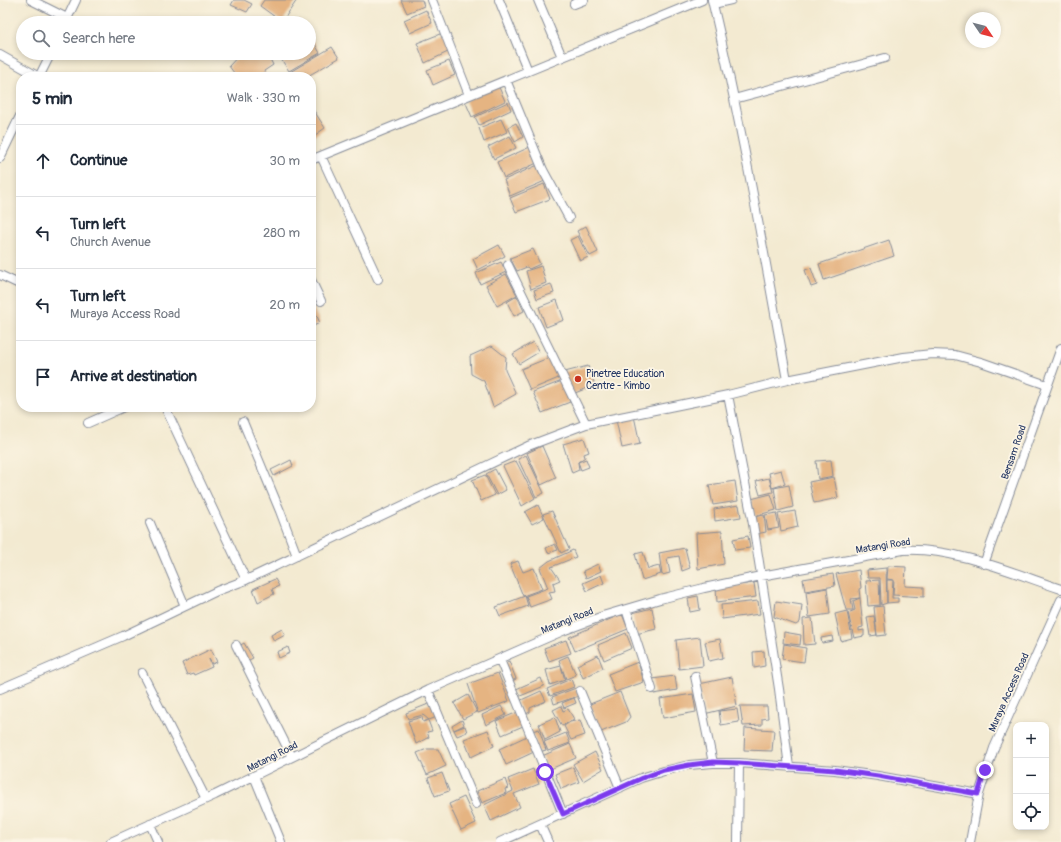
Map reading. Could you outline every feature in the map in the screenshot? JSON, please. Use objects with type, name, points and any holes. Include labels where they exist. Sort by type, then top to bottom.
[{"type":"street","points":[[32,0],[59,16]]},
{"type":"street","points":[[68,16],[76,0]]},
{"type":"street","points":[[432,0],[469,95]]},
{"type":"street","points":[[499,0],[528,71]]},
{"type":"street","points":[[538,0],[562,57]]},
{"type":"street","points":[[574,4],[584,0]]},
{"type":"street","points":[[316,158],[702,0]]},
{"type":"street","points":[[732,0],[712,2],[754,196],[786,380]]},
{"type":"street","points":[[0,55],[30,72]]},
{"type":"street","points":[[734,99],[885,58]]},
{"type":"street","points":[[42,72],[48,60]]},
{"type":"street","points":[[506,80],[543,170],[569,218]]},
{"type":"street","points":[[0,158],[16,124]]},
{"type":"street","points":[[321,156],[378,279]]},
{"type":"street","points":[[508,265],[586,424]]},
{"type":"street","points":[[0,275],[16,283]]},
{"type":"street","points":[[316,290],[321,301]]},
{"type":"street","name":"Bensam Road","points":[[984,564],[1061,348]]},
{"type":"street","points":[[0,689],[123,636],[217,591],[246,580],[522,449],[586,424],[728,395],[786,380],[904,357],[932,354],[955,355],[981,362],[1047,385]]},
{"type":"street","points":[[728,395],[753,524],[779,689],[789,767]]},
{"type":"street","points":[[88,423],[113,412]]},
{"type":"street","points":[[168,412],[246,580]]},
{"type":"street","points":[[243,422],[297,556]]},
{"type":"street","points":[[150,523],[185,606]]},
{"type":"street","name":"Matangi Road","points":[[111,842],[292,758],[428,690],[500,660],[565,630],[606,615],[660,599],[760,576],[920,549],[939,552],[984,564],[1061,589]]},
{"type":"street","name":"Muraya Access Road","points":[[970,842],[978,794],[994,748],[1061,600]]},
{"type":"street","points":[[626,609],[652,689]]},
{"type":"street","points":[[236,644],[292,758]]},
{"type":"street","points":[[500,660],[563,814]]},
{"type":"street","points":[[142,673],[206,799]]},
{"type":"street","points":[[695,676],[713,762]]},
{"type":"street","points":[[428,690],[476,804]]},
{"type":"street","points":[[580,691],[620,788]]},
{"type":"street","points":[[500,842],[620,788],[664,770],[713,762],[789,767],[878,776],[978,794]]},
{"type":"street","points":[[738,842],[739,763]]},
{"type":"street","points":[[254,776],[281,842]]},
{"type":"street","points":[[150,824],[158,842]]},
{"type":"street","points":[[540,824],[548,842]]},
{"type":"building","points":[[234,0],[244,0],[252,4],[247,12],[231,5]]},
{"type":"building","points":[[264,0],[297,0],[286,16],[274,16],[260,6]]},
{"type":"building","points":[[401,0],[422,0],[424,6],[407,13]]},
{"type":"building","points":[[426,10],[432,23],[410,33],[404,20]]},
{"type":"building","points":[[445,32],[452,50],[425,63],[417,43]]},
{"type":"building","points":[[316,46],[320,53],[316,55]]},
{"type":"building","points":[[332,47],[339,58],[315,72],[290,72],[310,60],[316,60],[316,57]]},
{"type":"building","points":[[235,60],[270,60],[273,65],[264,72],[233,72],[229,66]]},
{"type":"building","points":[[282,60],[308,60],[289,71]]},
{"type":"building","points":[[449,61],[455,75],[433,85],[427,70]]},
{"type":"building","points":[[498,85],[505,101],[472,117],[465,101]]},
{"type":"building","points":[[508,102],[511,110],[479,125],[475,117]]},
{"type":"building","points":[[316,114],[325,128],[316,134]]},
{"type":"building","points":[[501,119],[507,132],[484,142],[479,128]]},
{"type":"building","points":[[516,123],[523,137],[515,142],[508,127]]},
{"type":"building","points":[[510,136],[516,148],[494,159],[488,147]]},
{"type":"building","points":[[530,147],[537,163],[504,178],[497,162]]},
{"type":"building","points":[[538,165],[545,181],[510,196],[504,180]]},
{"type":"building","points":[[544,184],[550,199],[516,212],[510,198]]},
{"type":"building","points":[[586,226],[598,252],[590,256],[577,231]]},
{"type":"building","points":[[578,236],[588,257],[580,261],[570,240]]},
{"type":"building","points":[[889,240],[894,256],[824,280],[819,264]]},
{"type":"building","points":[[499,245],[505,256],[478,270],[473,259]]},
{"type":"building","points":[[533,249],[540,264],[529,269],[527,267],[517,271],[510,258]]},
{"type":"building","points":[[501,262],[506,272],[480,284],[476,273]]},
{"type":"building","points":[[541,266],[546,283],[531,289],[526,271]]},
{"type":"building","points":[[811,268],[817,285],[811,287],[805,270]]},
{"type":"building","points":[[506,274],[517,295],[497,306],[486,285]]},
{"type":"building","points":[[551,284],[554,293],[537,299],[534,290]]},
{"type":"building","points":[[517,296],[524,311],[514,316],[507,302]]},
{"type":"building","points":[[557,300],[564,320],[546,327],[539,307]]},
{"type":"building","points":[[316,314],[320,323],[316,325]]},
{"type":"building","points":[[533,342],[539,352],[519,364],[513,354]]},
{"type":"building","points":[[492,346],[506,357],[505,370],[516,394],[493,407],[484,381],[471,374],[470,356]]},
{"type":"building","points":[[553,356],[561,377],[530,390],[521,369]]},
{"type":"building","name":"Pinetree Education Centre - Kimbo","points":[[588,366],[595,385],[570,395],[561,373]]},
{"type":"building","points":[[562,381],[570,402],[542,413],[533,392]]},
{"type":"building","points":[[634,416],[640,444],[622,448],[616,420]]},
{"type":"building","points":[[584,438],[589,452],[584,454],[585,457],[578,462],[579,470],[572,473],[563,444]]},
{"type":"building","points":[[542,446],[556,478],[541,485],[527,453]]},
{"type":"building","points":[[526,455],[544,493],[536,497],[518,459]]},
{"type":"building","points":[[586,459],[589,467],[581,470],[578,462]]},
{"type":"building","points":[[291,460],[293,466],[274,476],[271,470]]},
{"type":"building","points":[[831,460],[833,476],[818,479],[816,461]]},
{"type":"building","points":[[516,461],[535,498],[522,506],[503,466]]},
{"type":"building","points":[[495,469],[506,490],[497,495],[486,474]]},
{"type":"building","points":[[781,470],[785,484],[772,488],[769,473]]},
{"type":"building","points":[[485,475],[495,495],[481,501],[472,480]]},
{"type":"building","points":[[834,477],[838,498],[814,503],[809,482]]},
{"type":"building","points":[[769,478],[773,492],[760,495],[756,481]]},
{"type":"building","points":[[735,481],[738,501],[713,505],[709,485]]},
{"type":"building","points":[[789,485],[793,507],[778,511],[774,488]]},
{"type":"building","points":[[771,494],[776,510],[755,516],[751,499]]},
{"type":"building","points":[[538,505],[544,518],[532,524],[525,512]]},
{"type":"building","points":[[739,505],[741,517],[715,521],[714,509]]},
{"type":"building","points":[[552,511],[569,549],[561,553],[543,514]]},
{"type":"building","points":[[795,511],[798,527],[781,531],[778,514]]},
{"type":"building","points":[[776,513],[779,528],[768,530],[765,515]]},
{"type":"building","points":[[764,515],[766,532],[756,534],[753,517]]},
{"type":"building","points":[[722,531],[724,564],[698,569],[696,533]]},
{"type":"building","points":[[748,536],[750,548],[735,550],[733,539]]},
{"type":"building","points":[[555,544],[558,550],[548,553],[546,548]]},
{"type":"building","points":[[685,548],[690,568],[682,571],[679,556],[667,558],[670,573],[662,575],[659,553]]},
{"type":"building","points":[[573,550],[576,557],[551,567],[560,580],[553,583],[555,591],[549,592],[552,599],[530,607],[526,596],[548,588],[540,568],[549,561]]},
{"type":"building","points":[[643,552],[648,569],[659,566],[661,574],[642,580],[635,554]]},
{"type":"building","points":[[518,561],[523,572],[534,568],[542,589],[523,596],[510,564]]},
{"type":"building","points":[[598,564],[601,571],[586,578],[583,571]]},
{"type":"building","points":[[888,566],[906,567],[905,586],[924,587],[924,597],[893,595],[894,580],[887,579]]},
{"type":"building","points":[[886,568],[887,603],[881,605],[880,578],[868,578],[867,570]]},
{"type":"building","points":[[859,570],[861,588],[859,589],[860,598],[851,599],[853,610],[846,610],[836,574]]},
{"type":"building","points":[[833,574],[835,586],[805,591],[803,579]]},
{"type":"building","points":[[601,575],[604,583],[587,591],[583,583]]},
{"type":"building","points":[[275,579],[279,586],[272,589],[274,594],[258,602],[253,589]]},
{"type":"building","points":[[879,580],[880,605],[868,606],[866,581]]},
{"type":"building","points":[[887,580],[893,580],[892,598],[898,598],[898,602],[887,603]]},
{"type":"building","points":[[754,583],[756,597],[717,602],[716,588]]},
{"type":"building","points":[[827,588],[830,614],[809,617],[806,592]]},
{"type":"building","points":[[525,596],[528,606],[500,616],[496,607]]},
{"type":"building","points":[[698,596],[700,610],[690,612],[688,598]]},
{"type":"building","points":[[860,598],[863,627],[859,628],[859,631],[864,630],[864,636],[854,638],[848,613],[855,610],[853,601]]},
{"type":"building","points":[[758,601],[760,614],[722,619],[721,605]]},
{"type":"building","points":[[776,601],[802,605],[800,622],[796,625],[774,617]]},
{"type":"building","points":[[883,606],[886,635],[877,636],[874,607]]},
{"type":"building","points":[[652,608],[656,629],[636,634],[632,613]]},
{"type":"building","points":[[847,611],[852,638],[841,641],[835,614]]},
{"type":"building","points":[[622,614],[628,629],[575,651],[569,637]]},
{"type":"building","points":[[874,616],[877,635],[870,636],[867,617]]},
{"type":"building","points":[[812,618],[815,644],[804,645],[803,619]]},
{"type":"building","points":[[282,629],[285,635],[274,641],[271,635]]},
{"type":"building","points":[[784,632],[801,635],[800,645],[783,643]]},
{"type":"building","points":[[626,633],[632,648],[604,660],[598,645]]},
{"type":"building","points":[[832,636],[833,641],[822,643],[821,638]]},
{"type":"building","points":[[700,637],[703,666],[679,669],[676,640]]},
{"type":"building","points":[[720,639],[723,658],[709,661],[705,642]]},
{"type":"building","points":[[566,640],[571,653],[549,661],[544,648]]},
{"type":"building","points":[[244,643],[253,658],[247,661],[239,646]]},
{"type":"building","points":[[784,644],[806,648],[804,662],[782,659]]},
{"type":"building","points":[[288,647],[290,653],[279,658],[277,652]]},
{"type":"building","points":[[211,649],[217,662],[212,664],[209,659],[212,667],[194,675],[193,673],[187,675],[182,663]]},
{"type":"building","points":[[764,651],[765,666],[754,668],[753,652]]},
{"type":"building","points":[[598,655],[603,668],[583,678],[577,665]]},
{"type":"building","points":[[568,656],[576,675],[566,679],[559,660]]},
{"type":"building","points":[[509,661],[516,679],[510,682],[503,664]]},
{"type":"building","points":[[638,662],[644,682],[615,692],[608,674]]},
{"type":"building","points":[[561,666],[565,680],[550,685],[546,670]]},
{"type":"building","points":[[498,673],[509,701],[478,713],[468,684]]},
{"type":"building","points":[[675,676],[677,690],[654,694],[652,679]]},
{"type":"building","points":[[732,677],[737,706],[704,714],[699,684]]},
{"type":"building","points":[[541,678],[544,686],[518,697],[514,690]]},
{"type":"building","points":[[571,679],[574,687],[550,696],[547,689]]},
{"type":"building","points":[[576,688],[579,696],[554,704],[552,697]]},
{"type":"building","points":[[541,691],[546,701],[530,708],[530,712],[524,715],[517,702]]},
{"type":"building","points":[[620,692],[630,717],[626,722],[601,732],[590,704]]},
{"type":"building","points":[[693,694],[696,712],[663,718],[660,699]]},
{"type":"building","points":[[468,695],[477,712],[463,719],[454,703]]},
{"type":"building","points":[[574,698],[576,703],[564,708],[562,703]]},
{"type":"building","points":[[431,703],[437,717],[429,720],[423,715],[408,719],[406,713]]},
{"type":"building","points":[[501,706],[506,715],[486,725],[482,715]]},
{"type":"building","points":[[561,706],[563,711],[568,709],[574,719],[562,726],[553,710]]},
{"type":"building","points":[[740,706],[767,706],[768,718],[762,719],[762,725],[743,726]]},
{"type":"building","points":[[737,709],[739,722],[721,725],[719,711]]},
{"type":"building","points":[[518,712],[523,726],[502,735],[496,721]]},
{"type":"building","points":[[422,717],[423,722],[428,720],[432,731],[427,732],[429,737],[416,744],[408,721]]},
{"type":"building","points":[[555,717],[560,732],[545,740],[539,724]]},
{"type":"building","points":[[462,720],[464,725],[454,730],[452,726]]},
{"type":"building","points":[[580,720],[585,735],[571,740],[564,726],[570,722]]},
{"type":"building","points":[[465,726],[467,732],[457,736],[454,730]]},
{"type":"building","points":[[745,728],[774,730],[772,751],[744,750]]},
{"type":"building","points":[[539,729],[546,750],[539,752],[532,731]]},
{"type":"building","points":[[488,730],[494,746],[471,757],[464,739]]},
{"type":"building","points":[[566,733],[570,743],[548,751],[544,742]]},
{"type":"building","points":[[527,736],[534,752],[506,765],[499,749]]},
{"type":"building","points":[[570,744],[576,758],[548,770],[542,756]]},
{"type":"building","points":[[427,749],[438,749],[446,766],[427,775],[417,753]]},
{"type":"building","points":[[595,752],[603,769],[583,781],[573,764]]},
{"type":"building","points":[[573,767],[579,782],[561,789],[555,774]]},
{"type":"building","points":[[533,769],[539,784],[514,794],[520,807],[491,821],[484,805],[513,791],[508,779]]},
{"type":"building","points":[[442,773],[449,791],[435,796],[428,778]]},
{"type":"building","points":[[505,779],[508,788],[505,789],[506,793],[482,803],[477,791]]},
{"type":"building","points":[[464,797],[476,823],[461,830],[449,804]]},
{"type":"place","name":"Pinetree Education Centre - Kimbo","points":[[578,379]]},
{"type":"route","points":[[545,772],[563,814],[642,778],[664,770],[713,762],[835,770],[978,794],[985,770]]}]
